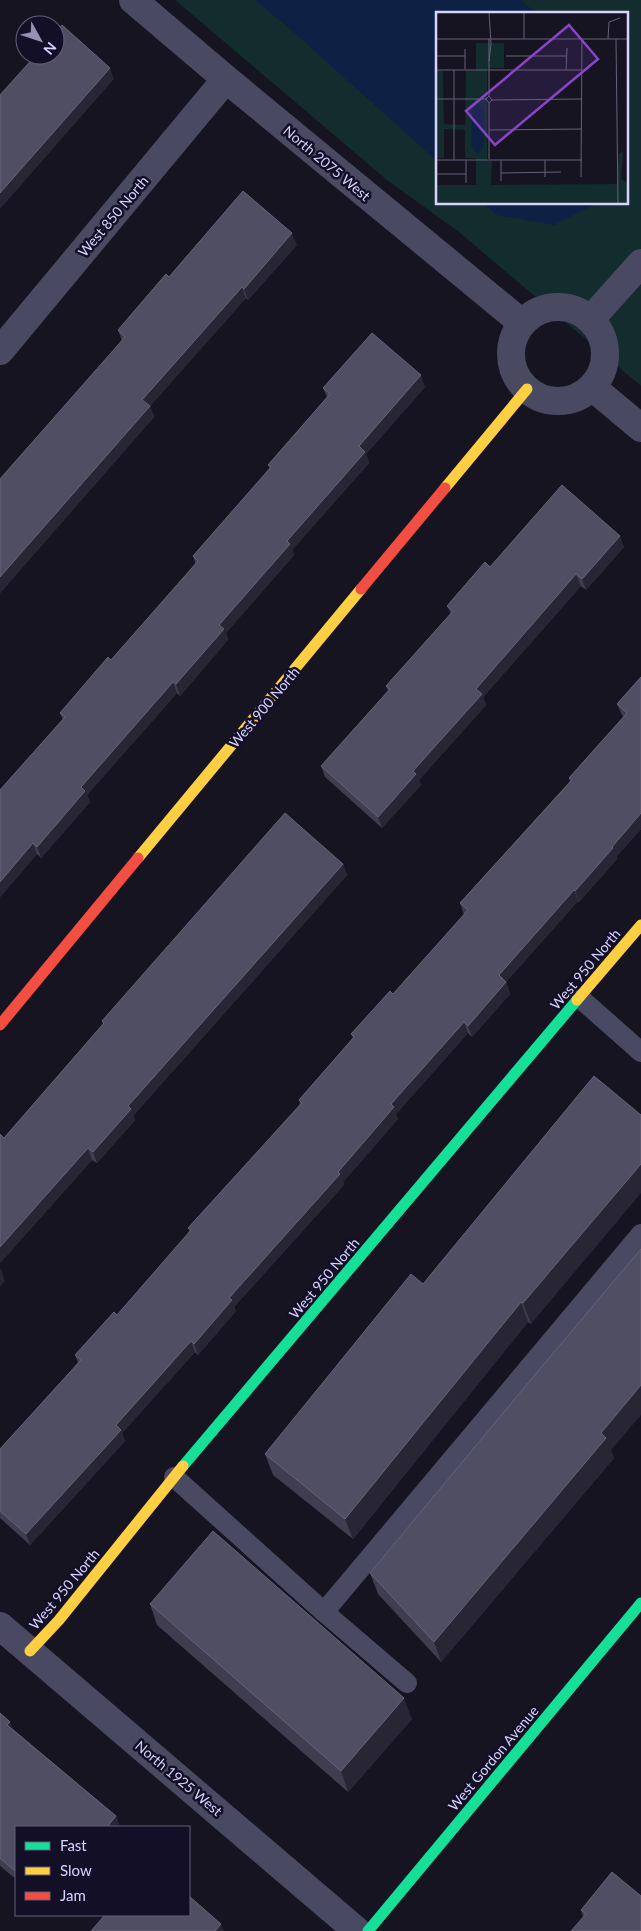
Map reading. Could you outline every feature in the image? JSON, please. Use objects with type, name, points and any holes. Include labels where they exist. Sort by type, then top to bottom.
[{"type":"street","name":"North 2075 West","points":[[133,0],[522,323]]},
{"type":"street","name":"West 850 North","points":[[0,351],[226,79]]},
{"type":"street","points":[[591,319],[641,263]]},
{"type":"street","points":[[553,307],[563,307],[578,311],[591,319],[602,334],[606,351],[604,368],[592,387],[581,396],[560,401],[542,398],[527,390],[520,382],[513,366],[512,350],[515,336],[522,323],[538,311],[553,307]]},
{"type":"street","points":[[592,387],[641,428]]},
{"type":"street","name":"West 900 North","points":[[0,1024],[527,390]]},
{"type":"street","name":"West 950 North","points":[[30,1651],[59,1620],[174,1477],[641,925]]},
{"type":"street","name":"West Gordon Avenue","points":[[368,1931],[641,1604]]},
{"type":"street","name":"North 1925 West","points":[[0,1626],[358,1931]]},
{"type":"lane","points":[[580,999],[641,1052]]},
{"type":"lane","points":[[324,1612],[641,1234]]},
{"type":"lane","points":[[174,1477],[324,1612],[407,1683]]},
{"type":"green space","points":[[175,0],[641,0],[641,386],[459,232],[387,180]]},
{"type":"water","points":[[255,0],[521,0],[535,12],[436,12],[436,160],[288,27]]},
{"type":"water","points":[[485,205],[594,205],[554,225],[497,215]]},
{"type":"building","points":[[65,28],[110,68],[0,193],[0,95],[27,65],[65,65]]},
{"type":"building","points":[[243,191],[292,233],[244,289],[242,287],[142,400],[150,406],[0,577],[0,479],[125,337],[118,330],[166,274],[169,277]]},
{"type":"building","points":[[372,333],[421,375],[359,446],[365,452],[287,541],[290,544],[219,625],[224,629],[176,684],[173,682],[81,787],[85,791],[37,847],[33,843],[0,882],[0,790],[65,717],[60,713],[108,657],[111,660],[198,561],[193,556],[271,467],[268,465],[330,394],[323,388]]},
{"type":"building","points":[[562,485],[620,536],[582,579],[576,574],[476,689],[482,694],[413,771],[416,774],[378,817],[321,766],[390,689],[386,686],[453,611],[447,606],[485,562],[490,567]]},
{"type":"building","points":[[641,677],[641,813],[613,848],[499,975],[506,982],[468,1026],[464,1022],[391,1104],[394,1107],[338,1172],[340,1174],[229,1298],[232,1300],[194,1344],[191,1341],[116,1425],[121,1430],[26,1534],[0,1511],[0,1449],[81,1360],[75,1355],[114,1312],[117,1315],[191,1230],[188,1228],[302,1103],[299,1100],[354,1037],[351,1034],[390,991],[393,994],[468,910],[460,903],[572,780],[569,778],[627,713],[617,704]]},
{"type":"building","points":[[285,813],[343,864],[128,1106],[131,1109],[93,1152],[88,1148],[0,1247],[0,1134],[4,1138],[104,1023],[102,1021]]},
{"type":"building","points":[[594,1076],[641,1115],[641,1164],[523,1303],[521,1302],[345,1519],[265,1454],[411,1274],[423,1284]]},
{"type":"building","points":[[641,1249],[641,1385],[601,1433],[606,1438],[434,1642],[370,1573]]},
{"type":"building","points":[[213,1531],[404,1698],[341,1771],[150,1604]]},
{"type":"building","points":[[0,1713],[10,1722],[7,1725],[116,1816],[108,1826],[15,1826],[15,1871],[0,1858]]},
{"type":"building","points":[[612,1872],[641,1896],[641,1931],[571,1931],[586,1914],[581,1910]]},
{"type":"building","points":[[190,1897],[221,1924],[215,1931],[91,1931],[104,1916],[190,1916]]},
{"type":"traffic: fast","points":[[183,1466],[577,1000]]},
{"type":"traffic: fast","points":[[368,1931],[641,1603]]},
{"type":"traffic: slow","points":[[445,488],[527,389]]},
{"type":"traffic: slow","points":[[138,858],[361,589]]},
{"type":"traffic: slow","points":[[577,1000],[641,925]]},
{"type":"traffic: slow","points":[[30,1651],[59,1620],[183,1466]]},
{"type":"traffic: jam","points":[[361,589],[445,488]]},
{"type":"traffic: jam","points":[[0,1025],[138,858]]}]
